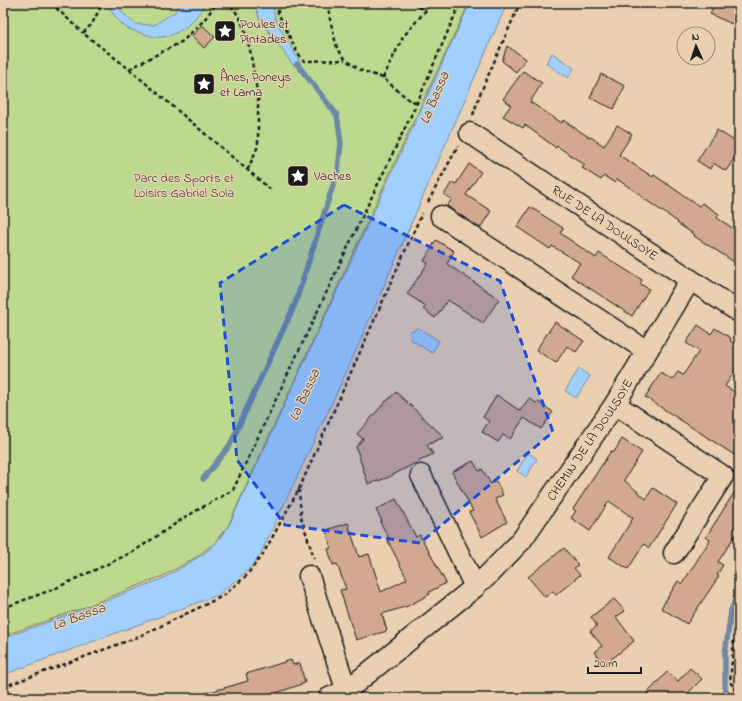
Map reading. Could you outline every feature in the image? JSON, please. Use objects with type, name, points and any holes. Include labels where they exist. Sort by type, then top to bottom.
[{"type":"street","name":"RUE DE LA DOULSOYE","points":[[467,131],[739,312]]},
{"type":"street","points":[[430,212],[647,351]]},
{"type":"street","name":"CHEMIN DE LA DOULSOYE","points":[[342,695],[475,587],[478,582],[485,578],[521,541],[615,404],[690,280]]},
{"type":"street","points":[[615,404],[723,476],[674,553]]},
{"type":"street","points":[[421,475],[475,587]]},
{"type":"street","points":[[309,576],[342,695]]},
{"type":"path","points":[[51,3],[83,33],[129,69],[271,190]]},
{"type":"path","points":[[83,33],[92,24],[100,8],[107,3]]},
{"type":"path","points":[[129,69],[183,41],[204,20],[217,3]]},
{"type":"path","points":[[224,3],[231,6],[239,16],[244,28],[250,50],[258,97],[258,146],[248,170]]},
{"type":"path","points":[[279,3],[278,13],[304,61],[346,60]]},
{"type":"path","points":[[329,3],[329,15],[337,48],[346,60],[360,70],[383,78],[408,99],[417,103]]},
{"type":"path","points":[[412,3],[426,11]]},
{"type":"path","points":[[383,78],[403,37],[432,3]]},
{"type":"path","points":[[3,608],[54,589],[133,552],[187,516],[233,490],[359,222],[417,103],[460,3]]},
{"type":"path","points":[[3,686],[138,637],[223,596],[246,576],[263,554],[299,489],[430,212],[467,131],[480,94],[520,3]]},
{"type":"path","points":[[3,450],[3,459]]},
{"type":"path","points":[[299,489],[301,517],[315,559],[309,576]]},
{"type":"path","points":[[739,613],[735,628],[730,682],[739,694]]},
{"type":"highlighted area","points":[[344,205],[500,281],[553,432],[420,543],[285,525],[237,460],[220,283]]},
{"type":"green space","name":"Parc des Sports et Loisirs Gabriel Sola","points":[[3,3],[469,3],[228,526],[213,544],[198,556],[165,575],[80,609],[3,636]]},
{"type":"water","points":[[107,3],[116,3],[122,12],[135,24],[154,25],[175,12],[180,3],[205,3],[198,15],[182,30],[169,36],[154,37],[132,30],[121,24]]},
{"type":"water","points":[[255,3],[274,3],[275,19],[301,64],[293,65],[259,18]]},
{"type":"water","name":"La Bassa","points":[[470,3],[507,3],[347,371],[261,553],[252,566],[218,595],[3,675],[3,638],[85,609],[164,578],[202,555],[216,543],[229,525]]},
{"type":"water","points":[[552,53],[574,68],[568,78],[546,63]]},
{"type":"water","points":[[417,327],[439,341],[432,353],[410,339],[410,331],[415,330]]},
{"type":"water","points":[[579,369],[590,376],[576,398],[565,391]]},
{"type":"water","points":[[528,453],[537,459],[526,477],[517,471]]},
{"type":"building","points":[[715,3],[739,3],[739,7],[732,24],[710,14]]},
{"type":"building","points":[[202,25],[215,37],[204,48],[192,36]]},
{"type":"building","points":[[507,46],[526,59],[516,72],[502,61]]},
{"type":"building","points":[[523,71],[542,83],[530,102],[562,123],[563,120],[604,146],[617,125],[632,134],[619,155],[653,177],[654,175],[699,206],[702,203],[719,214],[717,218],[739,232],[739,265],[694,236],[695,235],[677,223],[678,222],[617,179],[615,183],[604,176],[601,180],[582,168],[585,165],[557,146],[556,148],[525,125],[523,128],[503,116],[511,105],[503,99]]},
{"type":"building","points":[[601,74],[625,86],[614,109],[590,98]]},
{"type":"building","points":[[717,130],[739,144],[739,151],[726,171],[713,163],[710,169],[697,161]]},
{"type":"building","points":[[469,164],[481,172],[466,195],[491,211],[480,228],[447,206],[452,199],[444,195],[452,182],[456,184]]},
{"type":"building","points":[[530,207],[563,228],[560,233],[596,258],[599,253],[642,280],[640,284],[649,289],[632,316],[571,276],[580,263],[552,246],[550,249],[517,227]]},
{"type":"building","points":[[436,240],[454,251],[447,264],[499,299],[483,323],[448,300],[435,318],[423,309],[426,306],[407,294],[428,263],[424,261]]},
{"type":"building","points":[[555,322],[584,341],[576,352],[567,346],[556,363],[536,350]]},
{"type":"building","points":[[698,325],[711,334],[715,328],[731,338],[730,341],[739,347],[739,365],[725,386],[739,395],[739,458],[645,397],[661,373],[672,380],[678,372],[683,375],[699,351],[686,343]]},
{"type":"building","points":[[396,392],[444,437],[427,445],[433,454],[387,478],[368,484],[356,447],[363,439],[357,434],[386,401]]},
{"type":"building","points":[[497,395],[520,411],[529,398],[553,412],[541,429],[524,418],[510,439],[503,435],[498,442],[482,432],[489,421],[483,417]]},
{"type":"building","points":[[622,439],[642,452],[624,480],[646,499],[653,488],[677,504],[649,548],[644,544],[628,569],[609,557],[633,518],[609,501],[590,531],[571,518],[576,511],[573,509],[611,451],[614,452]]},
{"type":"building","points":[[473,461],[479,471],[482,469],[491,484],[496,481],[503,495],[495,499],[507,522],[482,537],[469,512],[473,511],[452,472]]},
{"type":"building","points":[[739,485],[739,529],[718,562],[723,565],[717,575],[719,576],[687,624],[661,608],[678,581],[682,584],[710,540],[706,537]]},
{"type":"building","points":[[396,499],[416,537],[420,535],[446,583],[408,606],[382,614],[387,631],[356,640],[340,590],[346,589],[337,564],[333,565],[328,549],[331,548],[326,530],[348,523],[359,557],[369,554],[381,592],[407,579],[387,539],[389,538],[380,522],[382,521],[376,510]]},
{"type":"building","points":[[564,548],[578,565],[574,568],[580,575],[556,595],[553,591],[545,597],[528,577]]},
{"type":"building","points":[[614,599],[625,611],[616,617],[634,641],[604,665],[595,652],[602,646],[590,631],[597,626],[591,617]]},
{"type":"building","points":[[291,660],[293,665],[300,663],[305,683],[276,693],[278,698],[204,698],[203,694],[248,681],[246,674]]},
{"type":"building","points":[[690,668],[702,679],[683,698],[643,698],[667,672],[678,681]]},
{"type":"waterway","points":[[203,479],[230,445],[295,304],[338,170],[341,143],[337,115],[297,64]]},
{"type":"waterway","points":[[731,698],[725,689],[725,654],[731,611],[739,589]]},
{"type":"place","name":"Poules et Pintades","points":[[225,31]]},
{"type":"place","name":"Ânes, Poneys et Lama","points":[[204,84]]},
{"type":"place","name":"Vaches","points":[[298,176]]}]
